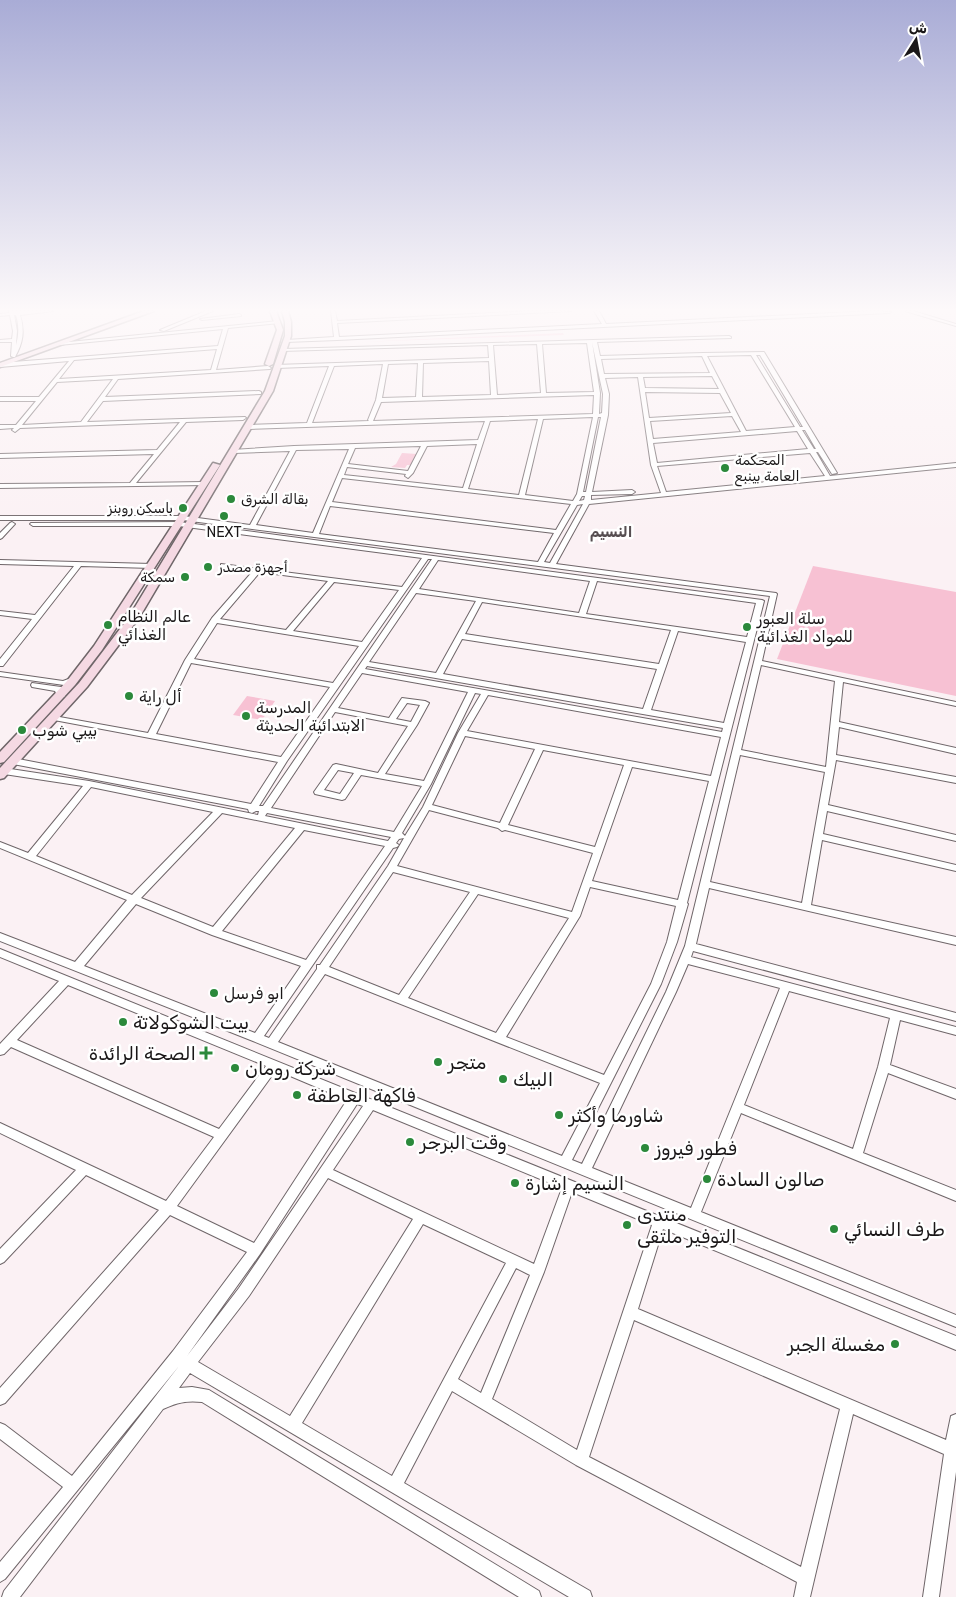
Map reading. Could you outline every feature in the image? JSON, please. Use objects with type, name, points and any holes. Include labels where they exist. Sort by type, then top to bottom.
[{"type":"main road","points":[[0,760],[4,749],[74,679],[121,616],[152,566],[186,522],[234,450],[263,386]]},
{"type":"main road","points":[[2,773],[83,685],[134,618],[186,522],[204,484],[269,391],[270,386]]},
{"type":"street","points":[[17,428],[51,386]]},
{"type":"street","points":[[83,424],[111,386]]},
{"type":"street","points":[[309,423],[324,386]]},
{"type":"street","points":[[370,420],[379,400],[382,386]]},
{"type":"street","points":[[420,386],[420,399]]},
{"type":"street","points":[[493,386],[494,396]]},
{"type":"street","points":[[543,386],[544,395]]},
{"type":"street","points":[[540,564],[580,494],[596,413],[596,386]]},
{"type":"street","points":[[552,566],[587,502],[605,413],[605,386]]},
{"type":"street","points":[[642,386],[654,465],[663,492]]},
{"type":"street","points":[[719,386],[744,433]]},
{"type":"street","points":[[772,386],[810,450],[831,475]]},
{"type":"street","points":[[781,386],[820,450],[831,475]]},
{"type":"street","points":[[643,390],[722,391]]},
{"type":"street","points":[[101,399],[259,393]]},
{"type":"street","points":[[379,400],[597,393]]},
{"type":"street","points":[[0,399],[40,399]]},
{"type":"street","points":[[0,429],[83,424],[182,422],[309,423],[540,417],[596,413]]},
{"type":"street","points":[[309,423],[605,413]]},
{"type":"street","points":[[647,420],[734,414]]},
{"type":"street","points":[[522,497],[540,417]]},
{"type":"street","points":[[465,490],[488,418]]},
{"type":"street","points":[[17,428],[182,422]]},
{"type":"street","points":[[131,485],[182,422]]},
{"type":"street","points":[[650,441],[806,428]]},
{"type":"street","points":[[234,450],[480,442]]},
{"type":"street","points":[[405,483],[425,444]]},
{"type":"street","points":[[315,535],[353,446]]},
{"type":"street","points":[[252,527],[294,448]]},
{"type":"street","points":[[654,465],[820,450]]},
{"type":"street","points":[[0,456],[158,452]]},
{"type":"street","points":[[345,465],[410,473]]},
{"type":"street","points":[[341,476],[576,503],[831,475],[956,465]]},
{"type":"street","points":[[0,486],[204,484]]},
{"type":"street","points":[[580,494],[663,492]]},
{"type":"street","points":[[329,504],[559,532]]},
{"type":"street","points":[[0,518],[186,522],[252,527],[774,594],[690,946],[671,992],[586,1171]]},
{"type":"street","points":[[0,524],[186,522],[426,557],[772,603]]},
{"type":"street","points":[[0,537],[12,524]]},
{"type":"street","points":[[248,816],[283,760],[426,557]]},
{"type":"street","points":[[259,818],[436,558]]},
{"type":"street","points":[[0,562],[152,566]]},
{"type":"street","points":[[0,664],[79,564]]},
{"type":"street","points":[[223,565],[404,589]]},
{"type":"street","points":[[151,735],[189,660],[215,620],[258,570]]},
{"type":"street","points":[[582,615],[594,579]]},
{"type":"street","points":[[288,632],[332,580]]},
{"type":"street","points":[[413,590],[750,640]]},
{"type":"street","points":[[438,676],[480,600]]},
{"type":"street","points":[[565,1163],[656,984],[672,942],[760,601]]},
{"type":"street","points":[[0,613],[37,617]]},
{"type":"street","points":[[215,620],[364,645]]},
{"type":"street","points":[[646,712],[675,629]]},
{"type":"street","points":[[460,636],[662,667]]},
{"type":"street","points":[[189,660],[335,686]]},
{"type":"street","points":[[758,662],[956,704]]},
{"type":"street","points":[[362,666],[438,676],[646,712],[727,730]]},
{"type":"street","points":[[362,666],[473,690],[727,730]]},
{"type":"street","points":[[0,674],[64,683],[74,679]]},
{"type":"street","points":[[806,907],[832,757],[839,679]]},
{"type":"street","points":[[0,680],[58,689],[61,694]]},
{"type":"street","points":[[257,1038],[306,964],[394,839],[427,784],[473,690]]},
{"type":"street","points":[[271,1044],[321,968],[391,868],[402,846],[427,808],[462,733],[486,692]]},
{"type":"street","points":[[380,776],[425,703],[406,700],[391,721]]},
{"type":"street","points":[[332,710],[413,725]]},
{"type":"street","points":[[54,718],[283,760]]},
{"type":"street","points":[[835,724],[956,751]]},
{"type":"street","points":[[462,733],[715,779]]},
{"type":"street","points":[[502,828],[540,747]]},
{"type":"street","points":[[736,752],[830,770]]},
{"type":"street","points":[[832,757],[956,780]]},
{"type":"street","points":[[13,761],[264,809],[394,839],[402,846]]},
{"type":"street","points":[[499,1038],[574,916],[629,763]]},
{"type":"street","points":[[359,772],[342,797],[318,792],[336,767],[427,784]]},
{"type":"street","points":[[2,773],[89,784],[301,827],[394,839],[409,838]]},
{"type":"street","points":[[30,858],[89,784]]},
{"type":"street","points":[[823,807],[956,838]]},
{"type":"street","points":[[427,808],[598,851]]},
{"type":"street","points":[[77,967],[134,899],[220,810]]},
{"type":"street","points":[[215,932],[301,827]]},
{"type":"street","points":[[818,836],[956,868]]},
{"type":"street","points":[[0,846],[215,932],[306,964]]},
{"type":"street","points":[[391,868],[574,916]]},
{"type":"street","points":[[586,883],[683,904]]},
{"type":"street","points":[[705,884],[956,941]]},
{"type":"street","points":[[401,1000],[476,890]]},
{"type":"street","points":[[0,936],[956,1321]]},
{"type":"street","points":[[690,946],[956,1017]]},
{"type":"street","points":[[0,953],[956,1343]]},
{"type":"street","points":[[684,959],[956,1031]]},
{"type":"street","points":[[321,968],[606,1080]]},
{"type":"street","points":[[0,1051],[67,980]]},
{"type":"street","points":[[694,1215],[786,986]]},
{"type":"street","points":[[856,1155],[884,1067],[896,1016]]},
{"type":"street","points":[[9,1041],[221,1135]]},
{"type":"street","points":[[0,1398],[168,1208],[274,1064]]},
{"type":"street","points":[[884,1067],[956,1094]]},
{"type":"street","points":[[10,1597],[157,1406],[182,1361],[355,1097]]},
{"type":"street","points":[[0,1574],[73,1486],[244,1292],[372,1104]]},
{"type":"street","points":[[737,1107],[956,1196]]},
{"type":"street","points":[[0,1128],[256,1250]]},
{"type":"street","points":[[0,1258],[84,1168]]},
{"type":"street","points":[[326,1172],[538,1272]]},
{"type":"street","points":[[484,1402],[538,1272],[569,1184]]},
{"type":"street","points":[[292,1426],[421,1217]]},
{"type":"street","points":[[581,1460],[660,1222]]},
{"type":"street","points":[[394,1486],[514,1260]]},
{"type":"street","points":[[630,1312],[952,1450]]},
{"type":"street","points":[[182,1361],[584,1597]]},
{"type":"street","points":[[449,1382],[581,1460],[806,1578]]},
{"type":"street","points":[[157,1406],[174,1395],[187,1392],[204,1395],[533,1597]]},
{"type":"street","points":[[802,1597],[848,1404]]},
{"type":"street","points":[[931,1597],[956,1421]]},
{"type":"street","points":[[0,1430],[73,1486]]},
{"type":"shaded area","points":[[402,453],[417,454],[412,465],[407,465],[405,468],[391,467],[396,464]]},
{"type":"shaded area","points":[[813,566],[956,592],[956,696],[777,659]]},
{"type":"shaded area","points":[[247,696],[275,701],[262,720],[233,715]]},
{"type":"place","name":"المحكمة العامة بينبع","points":[[725,468]]},
{"type":"place","name":"بقالة الشرق","points":[[231,499]]},
{"type":"place","name":"باسكن روبنز","points":[[183,508]]},
{"type":"place","name":"NEXT","points":[[224,516]]},
{"type":"place","name":"أجهزة مصدر","points":[[208,567]]},
{"type":"place","name":"سمكة","points":[[185,577]]},
{"type":"place","name":"عالم النظام الغذائي","points":[[108,625]]},
{"type":"place","name":"سلة العبور للمواد الغذائية","points":[[747,627]]},
{"type":"place","name":"أل راية","points":[[129,696]]},
{"type":"place","name":"المدرسة الابتدائية الحديثة","points":[[246,716]]},
{"type":"place","name":"بيبي شوب","points":[[22,730]]},
{"type":"place","name":"ابو فرسل","points":[[214,993]]},
{"type":"place","name":"بيت الشوكولاتة","points":[[123,1022]]},
{"type":"place","name":"الصحة الرائدة","points":[[206,1053]]},
{"type":"place","name":"متجر","points":[[438,1062]]},
{"type":"place","name":"شركة رومان","points":[[235,1068]]},
{"type":"place","name":"البيك","points":[[503,1079]]},
{"type":"place","name":"فاكهة العاطفة","points":[[297,1095]]},
{"type":"place","name":"شاورما وأكثر","points":[[559,1115]]},
{"type":"place","name":"وقت البرجر","points":[[410,1142]]},
{"type":"place","name":"فطور فيروز","points":[[645,1148]]},
{"type":"place","name":"صالون السادة","points":[[707,1179]]},
{"type":"place","name":"النسيم إشارة","points":[[515,1183]]},
{"type":"place","name":"منتدى التوفير ملتقى","points":[[627,1225]]},
{"type":"place","name":"طرف النسائي","points":[[834,1229]]},
{"type":"place","name":"مغسلة الجبر","points":[[895,1344]]},
{"type":"district","name":"النسيم","points":[[611,532]]}]
